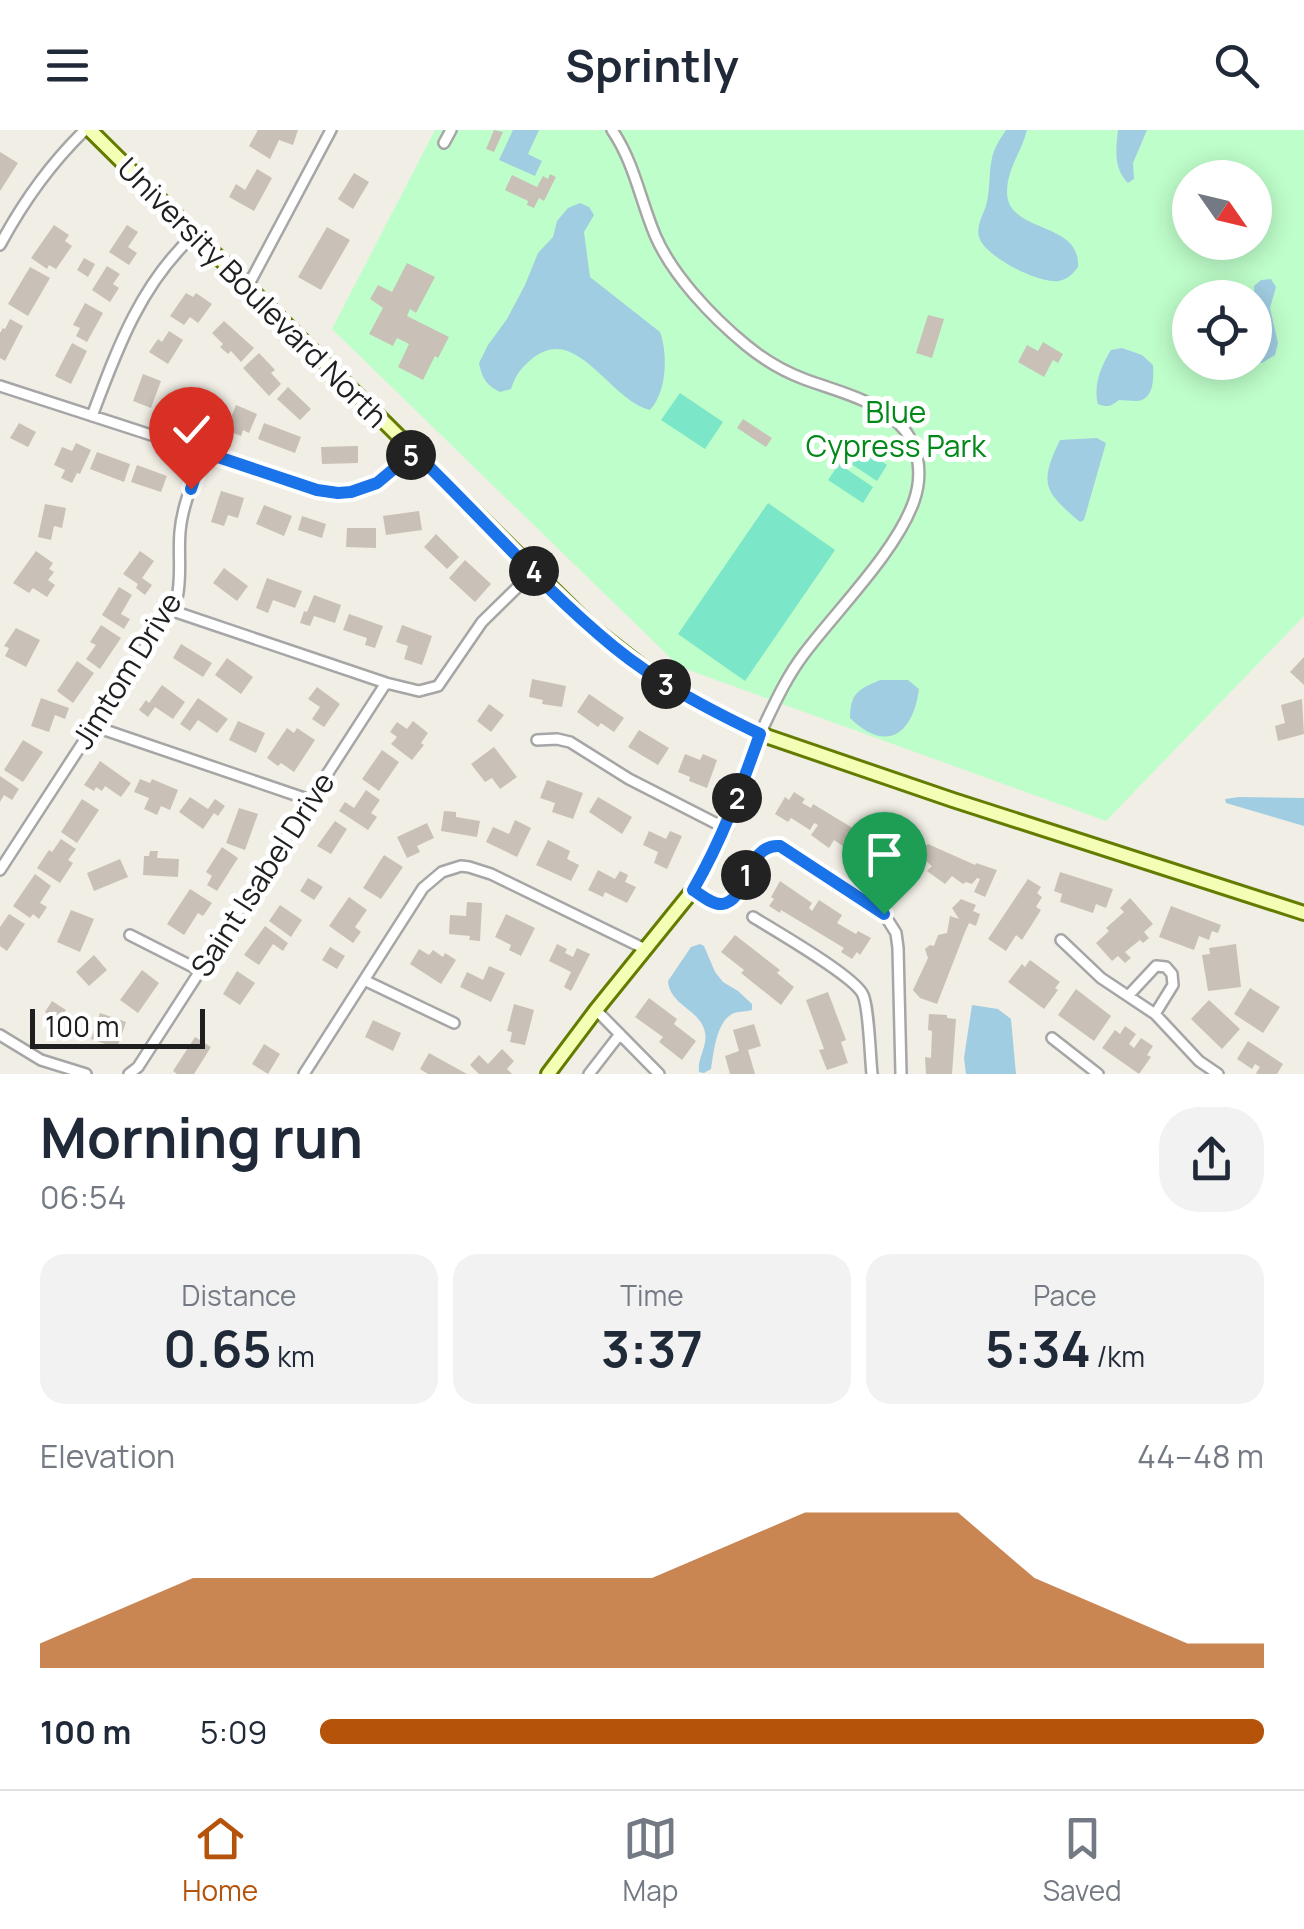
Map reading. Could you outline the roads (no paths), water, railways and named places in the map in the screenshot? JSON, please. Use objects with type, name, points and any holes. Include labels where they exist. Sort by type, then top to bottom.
[{"type":"street","name":"University Boulevard North","points":[[87,130],[534,571],[615,648],[655,677],[760,734],[1304,913]]},
{"type":"street","points":[[0,246],[38,181],[87,130]]},
{"type":"street","points":[[248,286],[330,130]]},
{"type":"street","points":[[444,143],[451,130]]},
{"type":"street","points":[[548,1074],[693,890],[712,858],[760,734],[789,676],[888,549],[906,522],[918,487],[918,454],[903,427],[858,399],[768,362],[709,309],[663,254],[631,165],[612,130]]},
{"type":"street","points":[[92,416],[144,295],[176,252],[195,234]]},
{"type":"street","points":[[0,386],[317,490],[351,492],[377,483],[414,452]]},
{"type":"street","name":"Jimtom Drive","points":[[0,870],[177,598],[184,507],[203,452]]},
{"type":"street","points":[[170,610],[419,691],[438,686],[482,622],[534,571]]},
{"type":"street","name":"Saint Isabel Drive","points":[[133,1070],[386,682]]},
{"type":"street","points":[[93,726],[310,800]]},
{"type":"street","points":[[536,740],[570,742],[629,779],[724,828]]},
{"type":"street","points":[[693,890],[715,903],[733,898],[759,854],[767,846],[780,846],[889,919],[896,934],[901,1074]]},
{"type":"street","points":[[304,1074],[423,888],[442,872],[469,866],[491,874],[645,949]]},
{"type":"street","points":[[753,917],[860,988],[866,1003],[872,1074]]},
{"type":"street","points":[[130,934],[199,970]]},
{"type":"street","points":[[1061,940],[1102,978],[1155,1014],[1199,1061],[1218,1074]]},
{"type":"street","points":[[1128,996],[1156,966],[1166,967],[1172,974],[1172,986],[1155,1014]]},
{"type":"street","points":[[364,980],[454,1023]]},
{"type":"street","points":[[596,1010],[659,1074]]},
{"type":"street","points":[[0,1034],[41,1060],[86,1074]]},
{"type":"street","points":[[590,1074],[620,1034]]},
{"type":"street","points":[[1052,1038],[1098,1074]]},
{"type":"water","points":[[513,130],[539,130],[528,154],[542,161],[535,176],[499,160]]},
{"type":"water","points":[[1006,130],[1027,130],[1009,176],[1010,205],[1030,222],[1068,241],[1076,252],[1078,267],[1062,280],[1050,281],[1014,268],[991,253],[979,237],[992,157]]},
{"type":"water","points":[[1118,130],[1147,130],[1133,163],[1134,179],[1128,183],[1118,165]]},
{"type":"water","points":[[580,203],[594,215],[584,232],[590,277],[660,332],[664,372],[660,393],[650,410],[621,393],[579,356],[564,350],[549,350],[533,358],[519,372],[511,389],[500,392],[488,384],[482,373],[479,363],[507,319],[538,253],[553,237],[557,221],[568,208]]},
{"type":"water","points":[[1272,317],[1278,343],[1272,357]]},
{"type":"water","points":[[1122,348],[1142,355],[1153,365],[1150,393],[1142,400],[1098,404],[1101,369],[1111,350]]},
{"type":"water","points":[[1097,438],[1106,443],[1084,520],[1080,522],[1052,495],[1047,478],[1049,468],[1060,440]]},
{"type":"water","points":[[880,680],[908,680],[919,689],[911,718],[896,734],[887,737],[863,729],[850,718],[857,693]]},
{"type":"water","points":[[1304,798],[1304,826],[1226,803],[1225,799]]},
{"type":"water","points":[[700,944],[723,982],[752,1004],[752,1010],[734,1013],[723,1023],[711,1069],[704,1073],[699,1072],[706,1037],[702,1024],[674,996],[668,981],[691,947]]},
{"type":"water","points":[[972,1005],[998,1009],[1011,1019],[1016,1074],[966,1074],[964,1058]]},
{"type":"park label","name":"Blue Cypress Park","points":[[896,428]]}]
